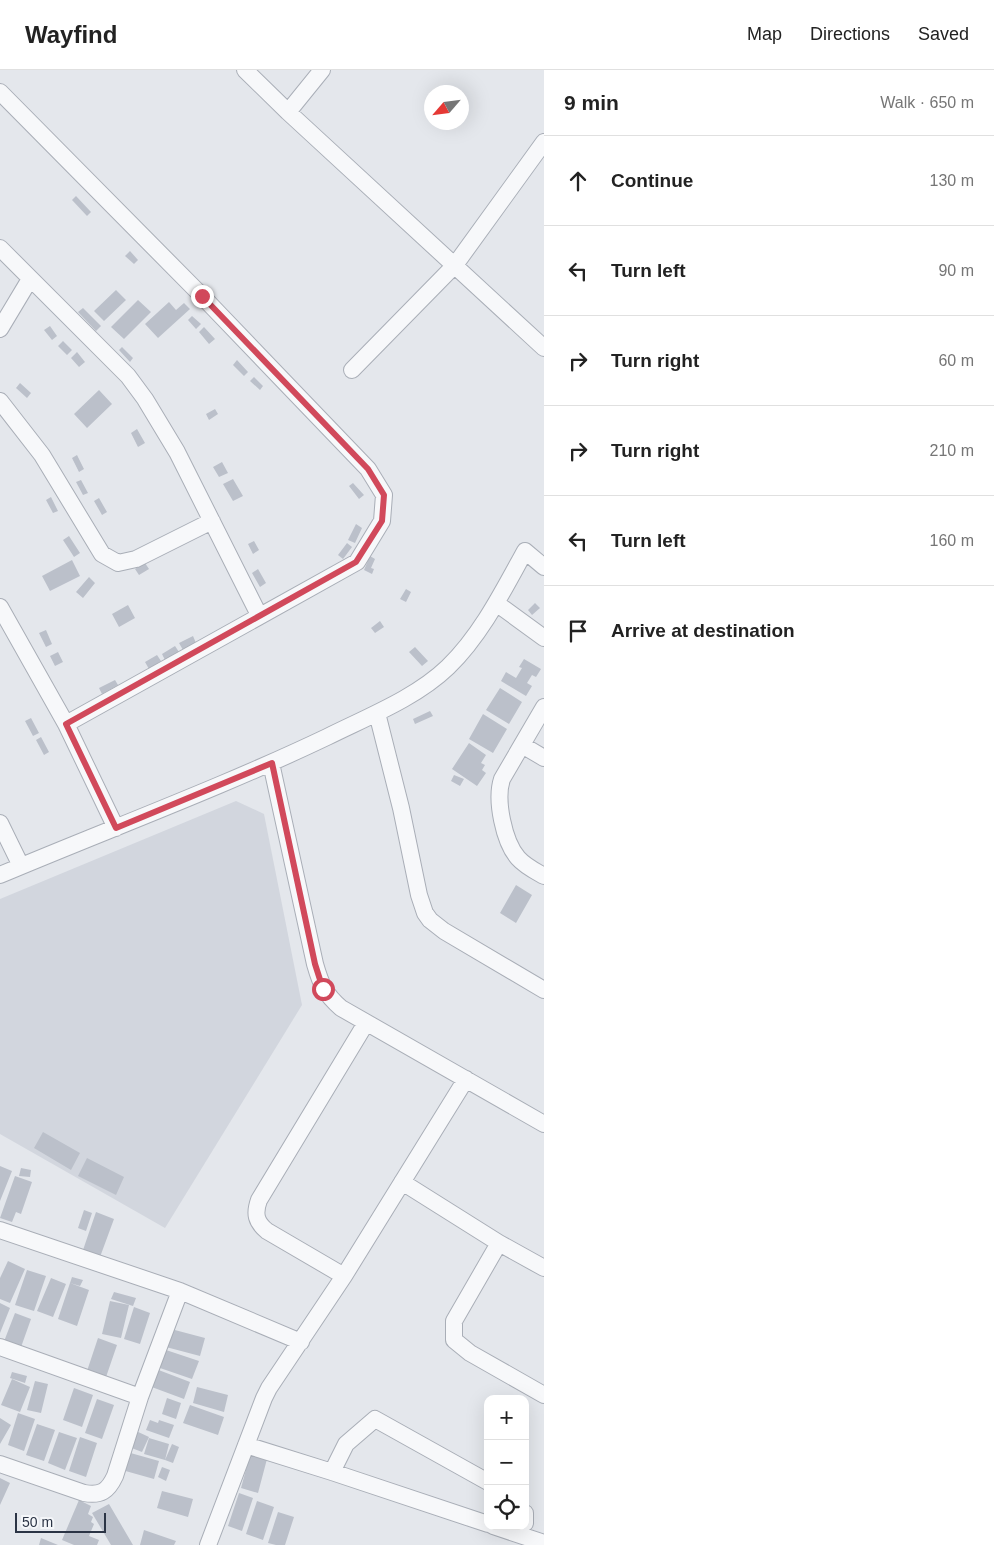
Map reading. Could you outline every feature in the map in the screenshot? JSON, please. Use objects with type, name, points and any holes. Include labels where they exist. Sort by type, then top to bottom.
[{"type":"street","points":[[245,70],[544,348]]},
{"type":"street","points":[[288,112],[322,70]]},
{"type":"street","points":[[0,92],[202,296],[362,462],[384,495],[382,521],[356,562],[66,724]]},
{"type":"street","points":[[352,370],[455,265],[544,142]]},
{"type":"street","points":[[0,248],[128,376],[137,388],[177,452],[259,615]]},
{"type":"street","points":[[0,329],[30,279]]},
{"type":"street","points":[[0,401],[42,455],[102,554],[118,563],[136,559],[212,521]]},
{"type":"street","points":[[0,875],[272,763],[377,713],[428,683],[447,668],[468,646],[496,603],[525,551],[544,567]]},
{"type":"street","points":[[496,603],[544,638]]},
{"type":"street","points":[[0,608],[66,724],[116,828]]},
{"type":"street","points":[[544,707],[500,785],[500,805],[505,830],[512,850],[522,862],[544,876]]},
{"type":"street","points":[[377,713],[401,808],[419,895],[425,913],[430,920],[444,931],[544,990]]},
{"type":"street","points":[[522,745],[544,758]]},
{"type":"street","points":[[272,763],[319,979],[331,1000],[366,1023],[544,1124]]},
{"type":"street","points":[[0,823],[21,866]]},
{"type":"street","points":[[344,1276],[267,1232],[256,1218],[256,1209],[259,1200],[366,1023]]},
{"type":"street","points":[[213,1544],[246,1445],[269,1388],[344,1276],[466,1079]]},
{"type":"street","points":[[402,1182],[499,1243],[544,1268]]},
{"type":"street","points":[[0,1230],[180,1292],[301,1342]]},
{"type":"street","points":[[499,1243],[454,1321],[454,1340],[470,1353],[544,1396]]},
{"type":"street","points":[[0,1464],[84,1493],[95,1495],[104,1493],[110,1486],[114,1476],[140,1397],[180,1292]]},
{"type":"street","points":[[0,1347],[140,1397]]},
{"type":"street","points":[[332,1472],[346,1444],[375,1419],[484,1480]]},
{"type":"street","points":[[246,1445],[484,1523]]},
{"type":"street","points":[[527,1530],[544,1543]]},
{"type":"shaded area","points":[[236,801],[264,814],[302,1005],[165,1228],[0,1134],[0,899]]},
{"type":"building","points":[[76,196],[91,212],[87,216],[72,200]]},
{"type":"building","points":[[130,251],[138,260],[134,264],[125,256]]},
{"type":"building","points":[[116,290],[126,300],[104,321],[94,311]]},
{"type":"building","points":[[138,300],[151,312],[124,339],[111,327]]},
{"type":"building","points":[[169,302],[176,310],[184,303],[190,309],[158,338],[145,324]]},
{"type":"building","points":[[83,308],[101,326],[96,331],[78,312]]},
{"type":"building","points":[[192,316],[201,324],[196,329],[188,320]]},
{"type":"building","points":[[50,326],[57,336],[52,340],[44,330]]},
{"type":"building","points":[[204,327],[215,339],[209,344],[199,332]]},
{"type":"building","points":[[63,341],[72,350],[67,355],[58,346]]},
{"type":"building","points":[[122,347],[133,358],[130,362],[119,350]]},
{"type":"building","points":[[77,352],[85,362],[79,367],[71,358]]},
{"type":"building","points":[[237,360],[248,372],[244,376],[233,365]]},
{"type":"building","points":[[254,377],[263,386],[260,390],[250,381]]},
{"type":"building","points":[[20,383],[31,393],[27,398],[16,388]]},
{"type":"building","points":[[99,390],[112,404],[87,428],[74,414]]},
{"type":"building","points":[[215,409],[218,414],[209,420],[206,414]]},
{"type":"building","points":[[137,429],[145,443],[138,447],[131,433]]},
{"type":"building","points":[[77,455],[84,469],[79,472],[72,458]]},
{"type":"building","points":[[222,462],[228,473],[219,477],[213,467]]},
{"type":"building","points":[[233,479],[243,496],[233,501],[223,484]]},
{"type":"building","points":[[81,480],[88,493],[83,495],[76,482]]},
{"type":"building","points":[[353,483],[364,495],[359,499],[349,486]]},
{"type":"building","points":[[51,497],[58,511],[53,513],[46,500]]},
{"type":"building","points":[[99,498],[107,512],[102,515],[94,501]]},
{"type":"building","points":[[356,524],[362,528],[355,543],[348,540]]},
{"type":"building","points":[[69,536],[80,553],[74,557],[63,540]]},
{"type":"building","points":[[254,541],[259,550],[253,554],[248,544]]},
{"type":"building","points":[[347,543],[352,547],[343,559],[338,555]]},
{"type":"building","points":[[370,556],[375,559],[371,568],[374,569],[372,574],[364,570]]},
{"type":"building","points":[[72,560],[80,576],[50,591],[42,576]]},
{"type":"building","points":[[145,563],[149,569],[139,575],[135,569]]},
{"type":"building","points":[[258,569],[266,583],[260,587],[252,573]]},
{"type":"building","points":[[89,577],[95,583],[83,598],[76,592]]},
{"type":"building","points":[[406,589],[411,592],[406,602],[400,599]]},
{"type":"building","points":[[535,603],[540,608],[532,615],[528,610]]},
{"type":"building","points":[[128,605],[135,618],[119,627],[112,614]]},
{"type":"building","points":[[380,621],[384,627],[375,633],[371,628]]},
{"type":"building","points":[[46,630],[52,644],[46,647],[39,633]]},
{"type":"building","points":[[193,636],[196,643],[183,650],[179,643]]},
{"type":"building","points":[[175,646],[179,652],[165,660],[162,654]]},
{"type":"building","points":[[415,647],[428,661],[422,666],[409,652]]},
{"type":"building","points":[[58,652],[63,662],[55,666],[50,656]]},
{"type":"building","points":[[157,655],[161,661],[149,669],[145,662]]},
{"type":"building","points":[[524,659],[541,669],[536,677],[532,675],[527,683],[532,686],[526,696],[501,681],[506,672],[516,678],[522,668],[519,667]]},
{"type":"building","points":[[115,680],[118,685],[102,694],[99,688]]},
{"type":"building","points":[[500,688],[522,702],[509,724],[486,710]]},
{"type":"building","points":[[430,711],[433,716],[415,724],[413,719]]},
{"type":"building","points":[[483,714],[507,729],[493,753],[469,739]]},
{"type":"building","points":[[31,718],[39,733],[33,736],[25,721]]},
{"type":"building","points":[[41,737],[49,752],[44,755],[36,740]]},
{"type":"building","points":[[469,743],[486,755],[481,763],[485,765],[482,770],[486,773],[477,786],[452,769]]},
{"type":"building","points":[[454,775],[464,779],[460,786],[451,781]]},
{"type":"building","points":[[516,885],[532,895],[516,923],[500,913]]},
{"type":"building","points":[[43,1132],[80,1153],[71,1170],[34,1148]]},
{"type":"building","points":[[87,1158],[124,1177],[116,1195],[78,1176]]},
{"type":"building","points":[[0,1166],[12,1171],[0,1201]]},
{"type":"building","points":[[21,1168],[31,1170],[30,1177],[19,1176]]},
{"type":"building","points":[[15,1176],[32,1182],[21,1214],[16,1212],[12,1222],[0,1218]]},
{"type":"building","points":[[84,1210],[92,1213],[86,1231],[78,1228]]},
{"type":"building","points":[[96,1212],[114,1219],[100,1257],[83,1250]]},
{"type":"building","points":[[8,1261],[25,1269],[10,1303],[0,1299],[0,1278]]},
{"type":"building","points":[[27,1270],[46,1276],[34,1311],[15,1305]]},
{"type":"building","points":[[72,1277],[83,1280],[80,1286],[70,1283]]},
{"type":"building","points":[[51,1278],[66,1284],[53,1317],[37,1311]]},
{"type":"building","points":[[70,1283],[89,1290],[77,1326],[58,1319]]},
{"type":"building","points":[[114,1292],[136,1298],[133,1306],[111,1299]]},
{"type":"building","points":[[110,1301],[129,1305],[121,1338],[102,1334]]},
{"type":"building","points":[[0,1303],[10,1308],[0,1333]]},
{"type":"building","points":[[134,1307],[150,1313],[140,1344],[124,1339]]},
{"type":"building","points":[[15,1313],[31,1319],[20,1350],[3,1344]]},
{"type":"building","points":[[171,1329],[205,1338],[200,1356],[166,1347]]},
{"type":"building","points":[[98,1338],[117,1345],[105,1380],[86,1374]]},
{"type":"building","points":[[166,1350],[199,1361],[192,1379],[160,1368]]},
{"type":"building","points":[[156,1369],[190,1382],[184,1399],[149,1386]]},
{"type":"building","points":[[12,1372],[27,1376],[25,1383],[10,1378]]},
{"type":"building","points":[[12,1379],[30,1387],[20,1412],[1,1405]]},
{"type":"building","points":[[35,1381],[48,1384],[41,1413],[27,1410]]},
{"type":"building","points":[[197,1387],[228,1395],[224,1412],[193,1403]]},
{"type":"building","points":[[74,1388],[93,1395],[82,1427],[63,1420]]},
{"type":"building","points":[[167,1398],[181,1403],[176,1419],[162,1414]]},
{"type":"building","points":[[97,1399],[114,1405],[102,1439],[85,1433]]},
{"type":"building","points":[[190,1405],[224,1417],[218,1435],[183,1423]]},
{"type":"building","points":[[18,1413],[35,1419],[24,1451],[8,1445]]},
{"type":"building","points":[[0,1418],[11,1425],[0,1444]]},
{"type":"building","points":[[150,1420],[158,1423],[159,1420],[174,1425],[169,1438],[146,1430]]},
{"type":"building","points":[[37,1424],[55,1430],[44,1461],[26,1455]]},
{"type":"building","points":[[136,1431],[149,1437],[142,1452],[129,1447]]},
{"type":"building","points":[[59,1432],[77,1438],[65,1470],[48,1463]]},
{"type":"building","points":[[80,1437],[97,1443],[86,1477],[69,1471]]},
{"type":"building","points":[[149,1438],[169,1444],[165,1460],[144,1454]]},
{"type":"building","points":[[172,1444],[179,1447],[173,1463],[165,1460]]},
{"type":"building","points":[[127,1452],[159,1461],[154,1479],[122,1470]]},
{"type":"building","points":[[250,1455],[267,1459],[258,1493],[241,1488]]},
{"type":"building","points":[[162,1467],[170,1470],[166,1481],[158,1477]]},
{"type":"building","points":[[0,1478],[10,1483],[0,1505]]},
{"type":"building","points":[[162,1491],[193,1499],[188,1517],[157,1508]]},
{"type":"building","points":[[239,1493],[253,1498],[242,1531],[228,1526]]},
{"type":"building","points":[[79,1500],[91,1506],[88,1514],[93,1517],[91,1522],[94,1524],[89,1536],[99,1540],[97,1545],[74,1545],[62,1540]]},
{"type":"building","points":[[257,1501],[274,1507],[263,1540],[246,1534]]},
{"type":"building","points":[[109,1504],[133,1545],[111,1545],[92,1513]]},
{"type":"building","points":[[278,1512],[294,1517],[285,1545],[268,1543]]},
{"type":"building","points":[[144,1530],[176,1541],[174,1545],[140,1545]]},
{"type":"building","points":[[41,1538],[58,1545],[39,1545]]},
{"type":"route","points":[[202,296],[368,469],[384,495],[382,521],[356,562],[66,724],[116,828],[272,763],[315,964],[323,989]]}]
